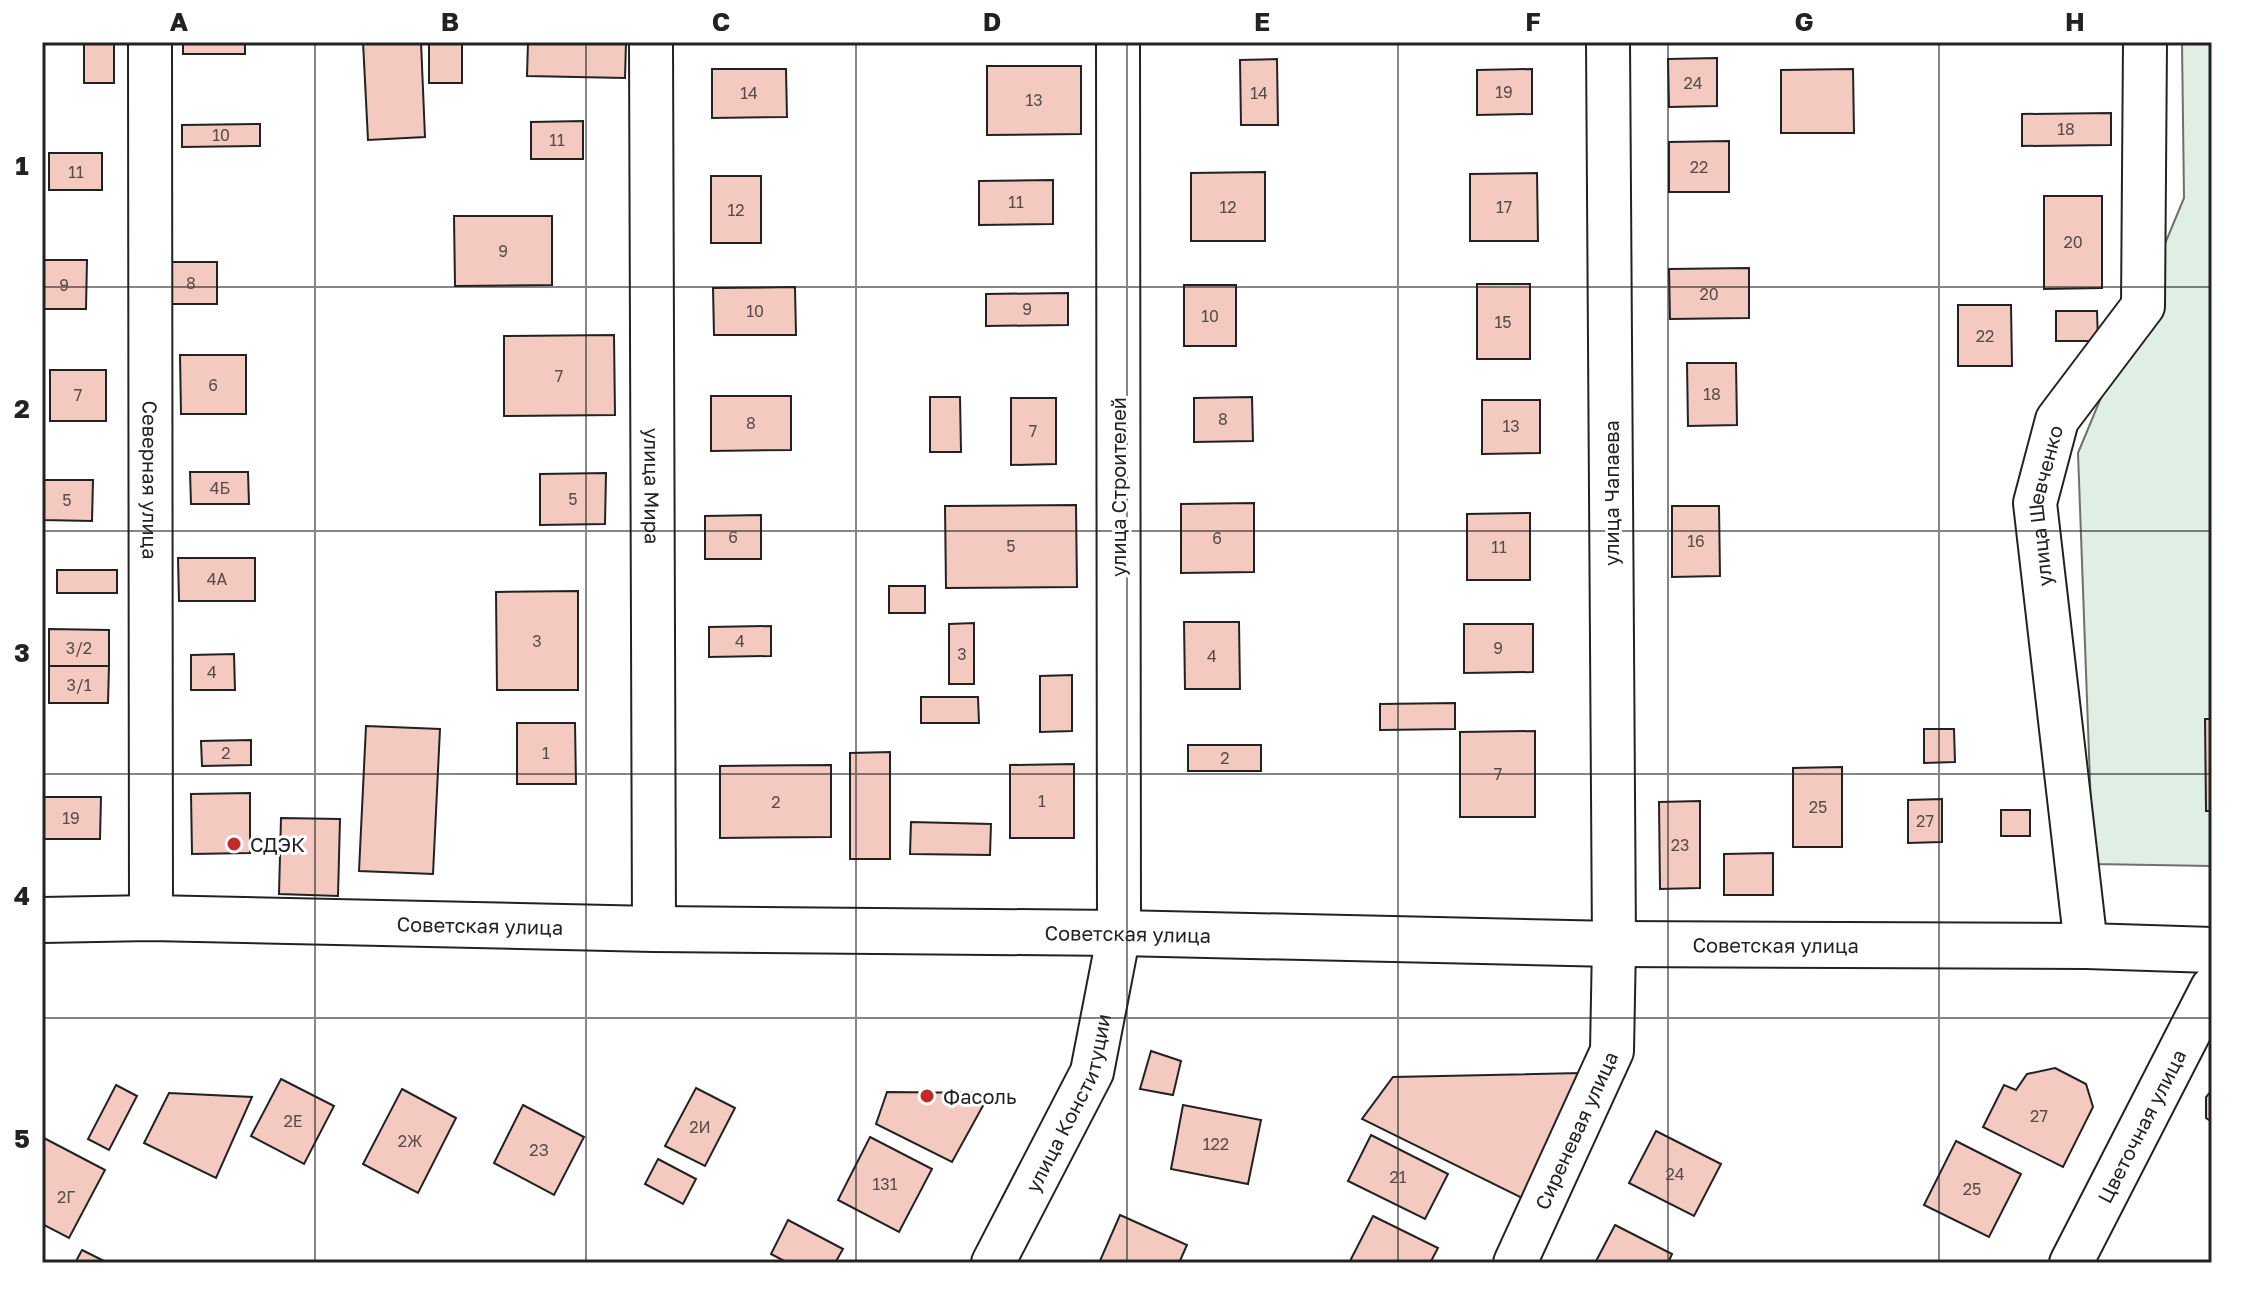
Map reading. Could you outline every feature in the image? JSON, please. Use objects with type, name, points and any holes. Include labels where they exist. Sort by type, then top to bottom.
[{"type":"main road","name":"Советская улица","points":[[42,920],[151,918],[1614,944],[2086,946],[2212,950]]},
{"type":"street","name":"Северная улица","points":[[150,42],[151,918]]},
{"type":"street","name":"улица Мира","points":[[651,42],[654,929]]},
{"type":"street","name":"улица Строителей","points":[[1118,42],[1119,933]]},
{"type":"street","name":"улица Чапаева","points":[[1608,42],[1614,944]]},
{"type":"street","name":"улица Шевченко","points":[[2086,946],[2035,503],[2057,420],[2143,306],[2145,42]]},
{"type":"street","name":"улица Конституции","points":[[993,1263],[1092,1072],[1119,933]]},
{"type":"street","name":"Сиреневая улица","points":[[1515,1263],[1612,1051],[1614,944]]},
{"type":"street","name":"Цветочная улица","points":[[2071,1263],[2212,988]]},
{"type":"green space","points":[[2182,42],[2212,42],[2212,866],[2093,864],[2078,453],[2184,198]]},
{"type":"building","points":[[84,42],[114,42],[114,83],[84,83]]},
{"type":"building","points":[[183,42],[245,42],[245,54],[183,54]]},
{"type":"building","points":[[363,42],[421,42],[425,137],[368,140]]},
{"type":"building","points":[[429,42],[462,42],[462,83],[429,83]]},
{"type":"building","points":[[528,42],[626,42],[625,78],[527,76]]},
{"type":"building","points":[[1717,58],[1717,106],[1669,107],[1668,59]]},
{"type":"building","points":[[1277,59],[1278,125],[1241,125],[1240,60]]},
{"type":"building","points":[[987,66],[1081,66],[1081,134],[987,135]]},
{"type":"building","points":[[712,69],[786,69],[787,117],[712,118]]},
{"type":"building","points":[[1532,69],[1532,114],[1477,115],[1477,70]]},
{"type":"building","points":[[1853,69],[1854,133],[1781,133],[1781,70]]},
{"type":"building","points":[[2111,113],[2111,145],[2022,146],[2022,114]]},
{"type":"building","points":[[583,121],[583,159],[531,159],[531,122]]},
{"type":"building","points":[[260,124],[260,146],[182,147],[182,125]]},
{"type":"building","points":[[1729,141],[1729,192],[1669,192],[1669,142]]},
{"type":"building","points":[[49,153],[102,153],[102,190],[49,190]]},
{"type":"building","points":[[1265,172],[1265,241],[1191,241],[1191,173]]},
{"type":"building","points":[[1537,173],[1538,241],[1470,241],[1470,174]]},
{"type":"building","points":[[711,176],[761,176],[761,243],[711,243]]},
{"type":"building","points":[[1053,180],[1053,224],[979,225],[979,181]]},
{"type":"building","points":[[2044,196],[2102,196],[2102,288],[2044,289]]},
{"type":"building","points":[[454,216],[552,216],[552,285],[455,286]]},
{"type":"building","points":[[42,260],[87,260],[86,309],[42,309]]},
{"type":"building","points":[[165,262],[217,262],[217,304],[165,304]]},
{"type":"building","points":[[1749,268],[1749,318],[1670,319],[1669,269]]},
{"type":"building","points":[[1477,284],[1530,284],[1530,359],[1477,359]]},
{"type":"building","points":[[1184,285],[1236,285],[1236,346],[1184,346]]},
{"type":"building","points":[[795,287],[796,335],[714,335],[713,288]]},
{"type":"building","points":[[1068,293],[1068,325],[986,326],[986,294]]},
{"type":"building","points":[[1958,305],[2011,305],[2012,366],[1958,366]]},
{"type":"building","points":[[2056,311],[2097,311],[2098,341],[2056,341]]},
{"type":"building","points":[[614,335],[615,415],[504,416],[504,336]]},
{"type":"building","points":[[180,355],[246,355],[246,414],[181,414]]},
{"type":"building","points":[[1687,363],[1736,363],[1737,425],[1688,426]]},
{"type":"building","points":[[50,370],[106,370],[106,421],[50,421]]},
{"type":"building","points":[[711,396],[791,396],[791,450],[711,451]]},
{"type":"building","points":[[930,397],[960,397],[961,452],[930,452]]},
{"type":"building","points":[[1252,397],[1253,441],[1194,442],[1194,398]]},
{"type":"building","points":[[1011,398],[1056,398],[1056,464],[1011,465]]},
{"type":"building","points":[[1482,400],[1540,400],[1540,453],[1482,454]]},
{"type":"building","points":[[190,472],[248,472],[249,504],[191,504]]},
{"type":"building","points":[[606,473],[605,524],[540,525],[540,474]]},
{"type":"building","points":[[42,480],[93,480],[92,521],[42,520]]},
{"type":"building","points":[[1254,503],[1254,572],[1181,573],[1181,504]]},
{"type":"building","points":[[1076,505],[1077,587],[946,588],[945,506]]},
{"type":"building","points":[[1672,506],[1719,506],[1720,576],[1672,577]]},
{"type":"building","points":[[1530,513],[1530,580],[1467,580],[1467,514]]},
{"type":"building","points":[[761,515],[761,559],[705,559],[705,516]]},
{"type":"building","points":[[178,558],[255,558],[255,601],[179,601]]},
{"type":"building","points":[[57,570],[117,570],[117,593],[57,593]]},
{"type":"building","points":[[889,586],[925,586],[925,613],[889,613]]},
{"type":"building","points":[[578,591],[578,690],[497,690],[496,592]]},
{"type":"building","points":[[1184,622],[1239,622],[1240,689],[1185,689]]},
{"type":"building","points":[[974,623],[974,684],[949,684],[949,624]]},
{"type":"building","points":[[1464,624],[1533,624],[1533,672],[1464,673]]},
{"type":"building","points":[[771,626],[771,656],[709,657],[709,627]]},
{"type":"building","points":[[49,629],[109,630],[109,666],[49,666]]},
{"type":"building","points":[[234,654],[235,690],[191,690],[191,655]]},
{"type":"building","points":[[49,666],[109,666],[108,703],[49,703]]},
{"type":"building","points":[[1072,675],[1072,731],[1040,732],[1040,676]]},
{"type":"building","points":[[921,697],[978,697],[979,723],[921,723]]},
{"type":"building","points":[[1455,703],[1455,729],[1380,730],[1380,704]]},
{"type":"building","points":[[2205,719],[2212,719],[2212,811],[2206,811]]},
{"type":"building","points":[[517,723],[575,723],[576,784],[517,784]]},
{"type":"building","points":[[366,726],[440,729],[433,874],[359,871]]},
{"type":"building","points":[[1924,729],[1954,729],[1955,762],[1924,763]]},
{"type":"building","points":[[1535,731],[1535,817],[1460,817],[1460,732]]},
{"type":"building","points":[[251,740],[251,765],[202,766],[201,741]]},
{"type":"building","points":[[1188,745],[1261,745],[1261,771],[1188,771]]},
{"type":"building","points":[[890,752],[890,859],[850,859],[850,753]]},
{"type":"building","points":[[1074,764],[1074,838],[1010,838],[1010,765]]},
{"type":"building","points":[[831,765],[831,837],[720,838],[720,766]]},
{"type":"building","points":[[1842,767],[1842,847],[1793,847],[1793,768]]},
{"type":"building","points":[[250,793],[250,853],[192,854],[191,794]]},
{"type":"building","points":[[42,797],[101,797],[100,839],[42,839]]},
{"type":"building","points":[[1942,799],[1942,842],[1908,843],[1908,800]]},
{"type":"building","points":[[1700,801],[1700,888],[1660,889],[1659,802]]},
{"type":"building","points":[[2001,810],[2030,810],[2030,836],[2001,836]]},
{"type":"building","points":[[281,818],[340,819],[338,896],[279,894]]},
{"type":"building","points":[[911,822],[991,824],[990,855],[910,854]]},
{"type":"building","points":[[1773,853],[1773,895],[1724,895],[1724,854]]},
{"type":"building","points":[[1151,1051],[1181,1061],[1173,1095],[1140,1089]]},
{"type":"building","points":[[2055,1068],[2086,1084],[2093,1107],[2063,1167],[1983,1127],[2004,1085],[2016,1090],[2027,1074]]},
{"type":"building","points":[[1580,1073],[1522,1198],[1362,1119],[1393,1077]]},
{"type":"building","points":[[281,1079],[334,1106],[304,1164],[251,1136]]},
{"type":"building","points":[[116,1085],[137,1096],[109,1150],[88,1139]]},
{"type":"building","points":[[696,1088],[735,1108],[705,1166],[665,1146]]},
{"type":"building","points":[[402,1089],[456,1118],[418,1193],[363,1164]]},
{"type":"building","points":[[2212,1090],[2212,1122],[2206,1118],[2206,1097]]},
{"type":"building","points":[[887,1092],[990,1093],[952,1162],[876,1124]]},
{"type":"building","points":[[169,1093],[252,1097],[216,1178],[144,1143]]},
{"type":"building","points":[[523,1105],[584,1137],[554,1195],[494,1163]]},
{"type":"building","points":[[1183,1105],[1261,1120],[1248,1184],[1171,1169]]},
{"type":"building","points":[[1656,1131],[1721,1164],[1694,1216],[1629,1183]]},
{"type":"building","points":[[1371,1135],[1448,1174],[1425,1219],[1348,1181]]},
{"type":"building","points":[[42,1137],[105,1170],[69,1238],[42,1224]]},
{"type":"building","points":[[870,1137],[932,1169],[899,1232],[838,1200]]},
{"type":"building","points":[[1956,1141],[2021,1174],[1989,1237],[1924,1205]]},
{"type":"building","points":[[658,1159],[696,1179],[683,1204],[645,1184]]},
{"type":"building","points":[[1120,1215],[1187,1245],[1179,1263],[1099,1263]]},
{"type":"building","points":[[1373,1216],[1438,1248],[1430,1263],[1349,1263]]},
{"type":"building","points":[[788,1220],[843,1249],[835,1263],[788,1263],[771,1254]]},
{"type":"building","points":[[1615,1225],[1672,1254],[1668,1263],[1595,1263]]},
{"type":"building","points":[[82,1250],[108,1263],[75,1263]]},
{"type":"place","name":"СДЭК","points":[[234,844]]},
{"type":"place","name":"Фасоль","points":[[927,1096]]}]
